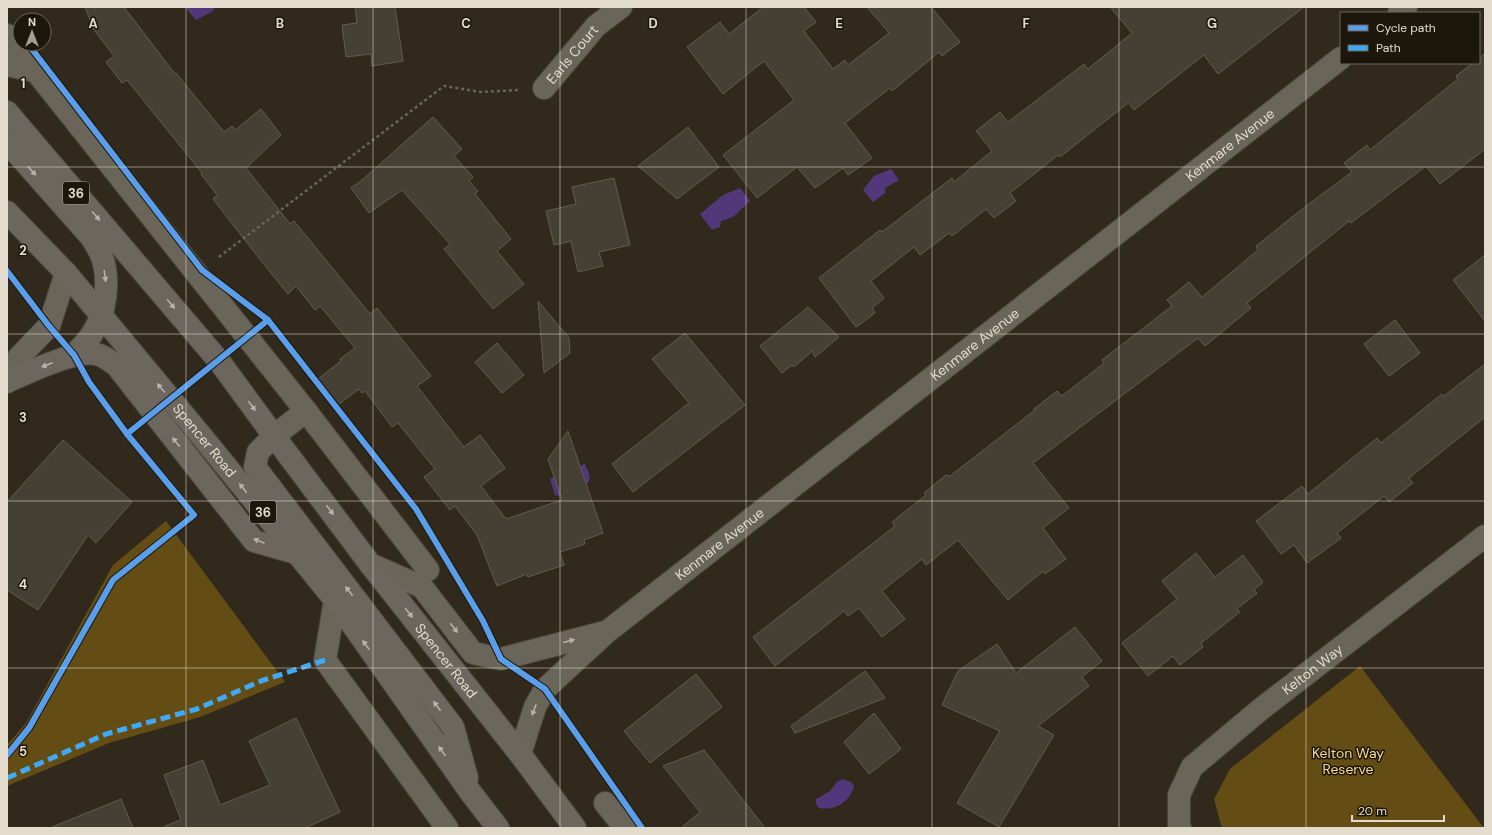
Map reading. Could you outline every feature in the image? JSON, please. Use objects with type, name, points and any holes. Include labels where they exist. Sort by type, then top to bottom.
[{"type":"main road","name":"Spencer Road","points":[[7,112],[219,361],[370,564],[520,754],[575,828]]},
{"type":"main road","points":[[7,142],[92,238],[102,257],[106,299],[98,324],[92,335],[74,355]]},
{"type":"main road","name":"Spencer Road","points":[[7,212],[66,273],[334,600],[471,793],[498,828]]},
{"type":"main road","points":[[7,381],[74,355],[95,354],[107,358],[117,366],[254,541],[296,553]]},
{"type":"main road","points":[[274,436],[258,452],[255,467],[453,727],[471,793]]},
{"type":"street","name":"Earls Court","points":[[544,88],[596,26],[621,7]]},
{"type":"street","points":[[7,35],[306,411],[428,570]]},
{"type":"street","name":"Kenmare Avenue","points":[[520,754],[535,707],[545,689],[608,631],[1340,59]]},
{"type":"street","points":[[7,65],[35,71]]},
{"type":"street","points":[[7,381],[19,357],[49,326],[66,273]]},
{"type":"street","points":[[274,436],[306,411]]},
{"type":"street","name":"Kelton Way","points":[[1180,828],[1179,795],[1192,767],[1261,709],[1485,536]]},
{"type":"street","name":"Kenmare Avenue","points":[[370,564],[422,587],[474,653],[501,659],[608,631]]},
{"type":"street","points":[[334,600],[324,660],[440,826]]},
{"type":"street","points":[[605,803],[626,828]]},
{"type":"path","points":[[215,260],[444,86],[481,92],[544,88]]},
{"type":"green space","points":[[166,521],[285,682],[200,717],[109,743],[7,786],[7,745],[26,723],[113,565]]},
{"type":"green space","name":"Kelton Way Reserve","points":[[1360,666],[1484,828],[1223,828],[1214,799],[1230,769]]},
{"type":"shaded area","points":[[185,7],[215,7],[213,11],[196,20]]},
{"type":"shaded area","points":[[891,169],[899,180],[885,188],[885,193],[873,202],[863,190],[874,176]]},
{"type":"shaded area","points":[[740,188],[750,201],[733,217],[721,221],[720,227],[712,230],[700,214],[723,195]]},
{"type":"shaded area","points":[[585,464],[589,472],[589,482],[587,484],[579,484],[560,496],[555,495],[550,479],[565,471]]},
{"type":"shaded area","points":[[842,779],[851,782],[854,786],[849,797],[836,807],[825,809],[819,808],[816,804],[816,799],[830,791],[837,782]]},
{"type":"building","points":[[85,7],[124,7],[175,74],[176,73],[224,132],[232,126],[235,130],[261,109],[281,135],[246,168],[290,224],[294,221],[370,314],[377,308],[431,376],[417,386],[464,447],[480,435],[505,468],[481,486],[506,519],[562,500],[548,459],[568,431],[603,533],[584,540],[585,544],[560,552],[564,565],[528,577],[527,574],[497,586],[477,535],[455,506],[450,510],[424,477],[435,469],[398,423],[392,427],[365,391],[362,393],[359,389],[338,405],[318,379],[341,361],[340,359],[355,348],[320,306],[315,310],[296,286],[288,294],[262,262],[213,199],[217,195],[201,174],[202,173],[127,80],[122,83],[106,62],[114,56],[94,30]]},
{"type":"building","points":[[355,7],[395,7],[403,61],[372,66],[371,54],[346,57],[342,25],[357,23]]},
{"type":"building","points":[[763,7],[804,7],[816,22],[804,31],[833,69],[845,60],[848,65],[889,33],[867,7],[931,7],[960,42],[942,56],[939,52],[892,91],[890,88],[845,123],[872,158],[848,175],[843,168],[815,188],[797,167],[757,198],[723,155],[794,100],[764,61],[723,94],[687,47],[720,22],[729,34]]},
{"type":"building","points":[[1110,7],[1304,7],[1218,74],[1204,55],[1134,110],[1128,103],[1060,157],[1058,155],[1010,193],[1016,201],[994,218],[986,209],[952,236],[949,233],[920,255],[914,247],[871,281],[884,298],[872,308],[875,313],[856,327],[819,278],[880,230],[882,232],[952,178],[954,182],[992,151],[976,131],[1000,112],[1008,122],[1084,64],[1088,69],[1132,33]]},
{"type":"building","points":[[1485,54],[1485,149],[1440,184],[1426,166],[1351,223],[1349,221],[1247,303],[1251,308],[1205,346],[1198,338],[1033,463],[1069,508],[1043,528],[1066,559],[1045,574],[1043,571],[1008,600],[958,540],[926,565],[922,559],[882,591],[905,619],[882,637],[859,608],[848,616],[844,611],[775,666],[753,637],[895,526],[892,522],[926,495],[924,493],[946,475],[950,476],[1057,391],[1062,396],[1104,363],[1102,360],[1172,306],[1167,300],[1189,282],[1202,297],[1258,250],[1256,246],[1352,172],[1344,163],[1367,145],[1370,150],[1458,79],[1456,76],[1472,64],[1480,64],[1480,57]]},
{"type":"building","points":[[433,117],[462,149],[454,156],[473,177],[469,181],[478,191],[475,194],[511,239],[497,251],[524,284],[493,309],[444,249],[450,244],[402,190],[369,213],[351,188]]},
{"type":"building","points":[[688,127],[719,167],[677,199],[638,166]]},
{"type":"building","points":[[614,178],[630,245],[599,252],[603,266],[578,272],[571,241],[554,245],[546,211],[576,204],[572,187]]},
{"type":"building","points":[[1485,255],[1485,321],[1453,280]]},
{"type":"building","points":[[538,301],[569,338],[570,353],[544,373]]},
{"type":"building","points":[[808,307],[839,337],[815,357],[812,351],[794,367],[792,365],[782,373],[760,346]]},
{"type":"building","points":[[1395,320],[1420,353],[1389,376],[1364,344]]},
{"type":"building","points":[[685,333],[745,405],[633,492],[612,464],[689,403],[652,359]]},
{"type":"building","points":[[497,343],[524,375],[502,393],[475,362]]},
{"type":"building","points":[[1485,364],[1485,417],[1409,478],[1413,483],[1389,502],[1384,496],[1337,533],[1341,538],[1307,563],[1294,545],[1281,554],[1256,521],[1302,486],[1308,494],[1377,438],[1381,443],[1442,394],[1444,396]]},
{"type":"building","points":[[63,440],[132,502],[96,543],[88,535],[38,610],[7,590],[7,502]]},
{"type":"building","points":[[1196,553],[1215,577],[1243,555],[1263,582],[1254,590],[1257,593],[1237,609],[1240,612],[1201,643],[1203,647],[1180,665],[1173,656],[1148,676],[1122,643],[1177,599],[1162,581]]},
{"type":"building","points":[[1075,627],[1102,661],[1082,677],[1089,686],[1038,726],[1054,735],[999,827],[957,803],[1000,731],[942,705],[958,671],[997,644],[1016,673]]},
{"type":"building","points":[[865,671],[885,698],[795,733],[791,726]]},
{"type":"building","points":[[696,674],[722,707],[650,763],[624,731]]},
{"type":"building","points":[[874,713],[901,749],[869,774],[844,742]]},
{"type":"building","points":[[296,718],[340,812],[305,828],[165,828],[165,826],[181,820],[164,775],[203,760],[220,805],[270,785],[249,741]]},
{"type":"building","points":[[704,750],[765,828],[681,828],[700,812],[663,766]]},
{"type":"building","points":[[121,799],[133,828],[52,828],[52,827]]},
{"type":"marked path","points":[[7,778],[106,734],[197,709],[261,681],[325,660]]},
{"type":"cycle path","points":[[34,52],[202,270],[268,320],[416,509],[483,621],[501,659],[545,689],[642,828]]},
{"type":"cycle path","points":[[7,271],[49,326],[74,355],[89,382],[127,434],[194,515],[113,580],[29,728],[7,755]]},
{"type":"cycle path","points":[[127,434],[268,320]]}]
